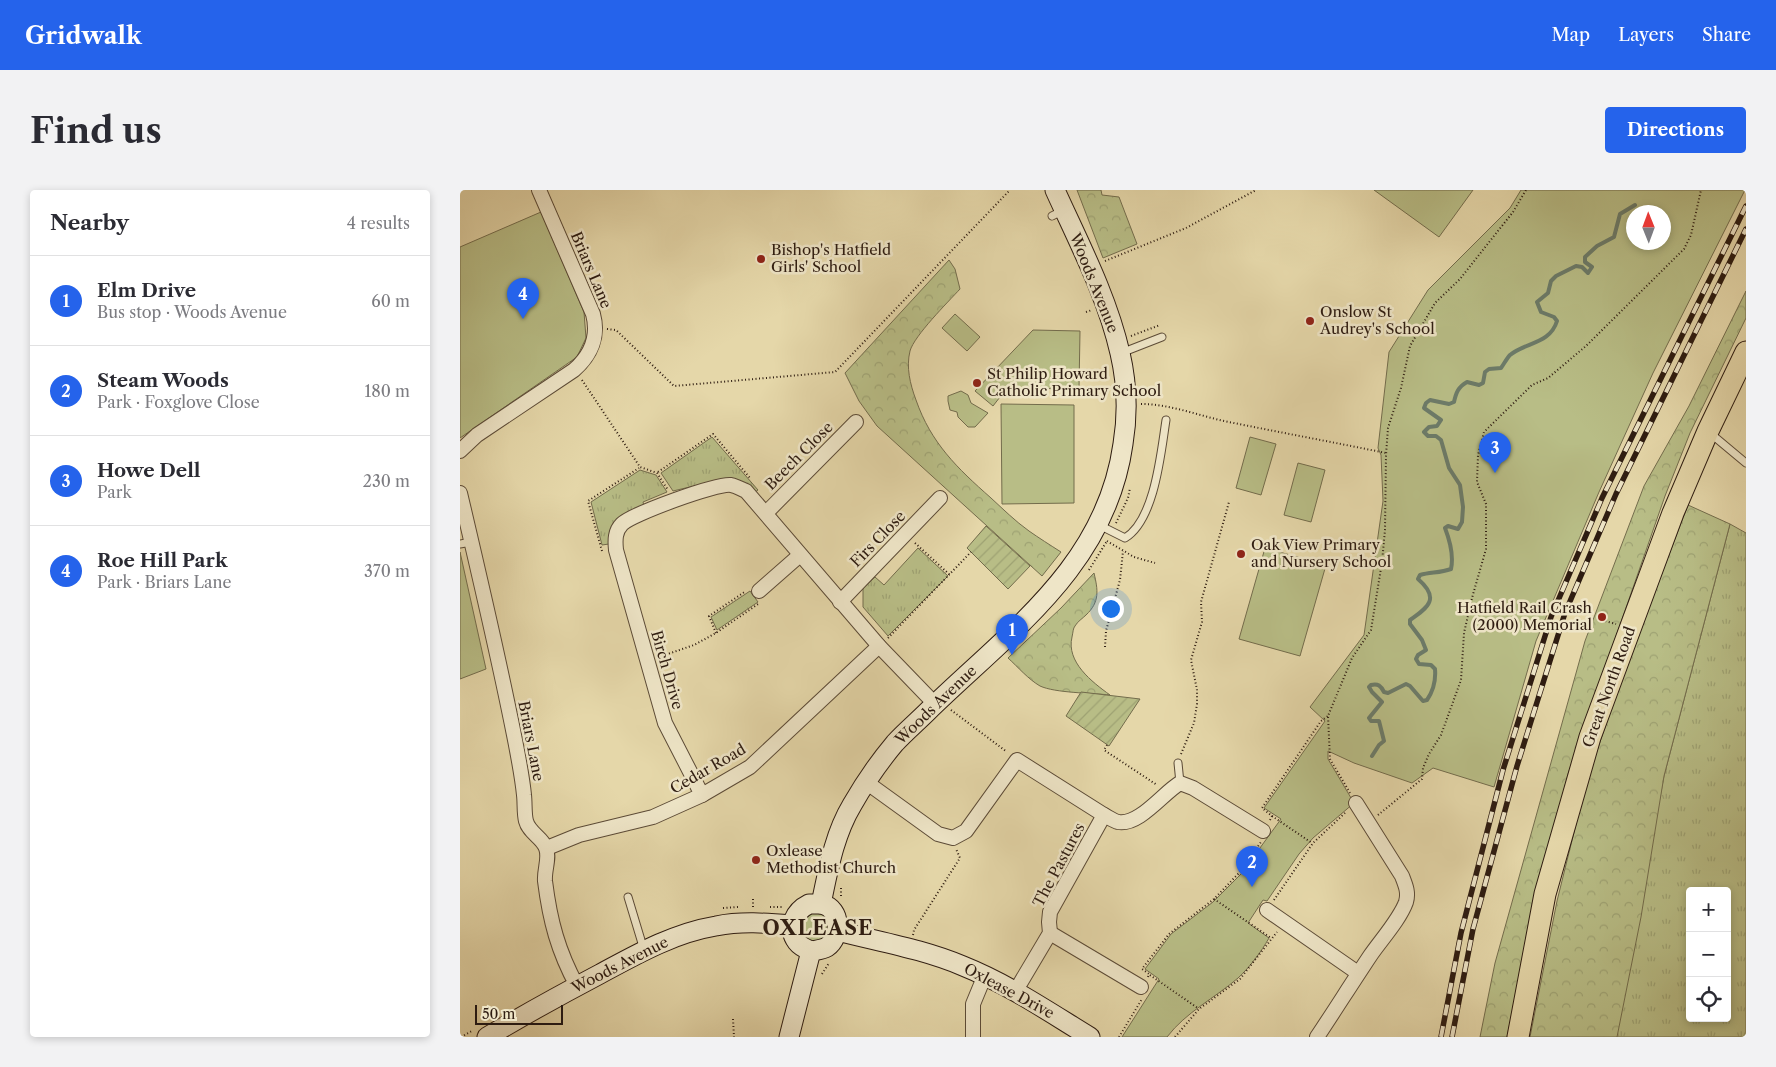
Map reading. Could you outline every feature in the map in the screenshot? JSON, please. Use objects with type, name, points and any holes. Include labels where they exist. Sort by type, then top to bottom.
[{"type":"main road","name":"Great North Road","points":[[1518,1037],[1545,894],[1590,737],[1674,513],[1708,431],[1746,352]]},
{"type":"street","name":"Briars Lane","points":[[460,451],[477,435],[574,370],[586,359],[592,345],[595,328],[592,314],[539,190]]},
{"type":"street","name":"Woods Avenue","points":[[821,904],[837,834],[866,782],[895,744],[942,707],[1042,603],[1074,564],[1106,533],[1122,457],[1125,432],[1126,395],[1120,353],[1104,300],[1058,213],[1055,190]]},
{"type":"street","name":"Beech Close","points":[[766,513],[856,422]]},
{"type":"street","points":[[609,550],[620,525],[628,518],[712,488],[731,485],[746,491],[879,646],[942,707]]},
{"type":"street","name":"Briars Lane","points":[[460,494],[466,543],[514,736],[524,795],[525,819],[527,825],[543,841],[547,848]]},
{"type":"street","name":"Firs Close","points":[[840,602],[940,498]]},
{"type":"street","name":"Birch Drive","points":[[609,550],[647,660],[665,723],[702,795]]},
{"type":"street","points":[[755,593],[800,555]]},
{"type":"street","name":"Cedar Road","points":[[547,848],[580,835],[654,817],[702,795],[750,767],[879,646]]},
{"type":"street","points":[[866,782],[938,834],[953,838],[966,831],[1017,760]]},
{"type":"street","name":"The Pastures","points":[[1015,992],[1050,933],[1050,912],[1104,815],[1017,760]]},
{"type":"street","points":[[1104,815],[1118,822],[1128,821],[1140,816],[1180,783],[1193,788],[1263,831]]},
{"type":"street","points":[[1317,1037],[1392,924],[1405,903],[1407,896],[1402,876],[1356,803]]},
{"type":"street","points":[[547,848],[548,859],[544,874],[555,935],[565,965],[577,986]]},
{"type":"street","points":[[809,904],[821,904],[832,912],[837,919],[838,931],[835,939],[826,948],[811,951],[797,942],[792,933],[792,925],[796,913],[802,908],[809,904]]},
{"type":"street","points":[[1267,910],[1358,973]]},
{"type":"street","name":"Woods Avenue","points":[[487,1037],[644,950],[677,936],[715,926],[740,922],[792,925]]},
{"type":"street","name":"Oxlease Drive","points":[[838,931],[929,954],[985,975],[1090,1037]]},
{"type":"street","points":[[1050,933],[1141,987]]},
{"type":"street","points":[[789,1037],[811,951]]},
{"type":"street","points":[[973,1037],[973,1004],[985,975]]},
{"type":"lane","points":[[1120,353],[1162,337]]},
{"type":"lane","points":[[1106,533],[1124,538],[1131,534],[1146,513],[1160,463],[1166,420]]},
{"type":"lane","points":[[1708,431],[1746,463]]},
{"type":"lane","points":[[1178,763],[1180,783]]},
{"type":"lane","points":[[628,897],[644,950]]},
{"type":"path","points":[[595,328],[616,330],[674,386],[835,372],[1010,190]]},
{"type":"path","points":[[1102,263],[1186,228],[1256,190]]},
{"type":"path","points":[[1267,910],[1313,843],[1356,803],[1330,759],[1328,716],[1352,658],[1371,630],[1385,530],[1388,428],[1401,388],[1410,346],[1435,303],[1460,279],[1513,212],[1526,190]]},
{"type":"path","points":[[1368,823],[1422,779],[1423,768],[1441,735],[1461,680],[1464,634],[1486,549],[1486,504],[1478,482],[1478,455],[1484,432],[1532,385],[1548,378],[1586,346],[1684,248],[1691,234],[1701,190]]},
{"type":"path","points":[[1131,336],[1160,325]]},
{"type":"path","points":[[574,370],[640,467],[657,473],[675,500]]},
{"type":"path","points":[[1141,404],[1189,412],[1386,453]]},
{"type":"path","points":[[657,473],[713,434],[750,478]]},
{"type":"path","points":[[609,550],[588,501],[640,467]]},
{"type":"path","points":[[1178,763],[1194,723],[1197,704],[1197,690],[1191,660],[1202,622],[1201,602],[1229,502]]},
{"type":"path","points":[[1086,572],[1093,566],[1106,533],[1123,551],[1134,557],[1155,563]]},
{"type":"path","points":[[905,534],[950,575]]},
{"type":"path","points":[[1105,647],[1106,631],[1120,580],[1123,551]]},
{"type":"path","points":[[879,646],[972,552]]},
{"type":"path","points":[[647,660],[694,645],[716,633],[760,603],[755,593],[709,616],[716,633]]},
{"type":"path","points":[[942,707],[1017,760]]},
{"type":"path","points":[[1262,808],[1321,721],[1328,716]]},
{"type":"path","points":[[1107,746],[1104,750],[1167,792]]},
{"type":"path","points":[[1272,816],[1313,843]]},
{"type":"path","points":[[912,935],[960,858],[953,838]]},
{"type":"path","points":[[1199,1009],[1142,968],[1169,934],[1214,899],[1240,872],[1254,852]]},
{"type":"path","points":[[841,884],[841,899]]},
{"type":"path","points":[[753,899],[753,907]]},
{"type":"path","points":[[1214,899],[1271,938]]},
{"type":"path","points":[[1175,1037],[1199,1009],[1240,978],[1284,922]]},
{"type":"path","points":[[821,977],[824,970],[835,959]]},
{"type":"path","points":[[1119,1037],[1142,1000],[1141,987],[1149,974]]},
{"type":"path","points":[[733,1019],[734,1037]]},
{"type":"green space","points":[[1077,190],[1101,190],[1102,195],[1119,197],[1137,244],[1103,258]]},
{"type":"green space","points":[[1374,190],[1473,190],[1439,237]]},
{"type":"green space","points":[[1521,190],[1745,190],[1653,373],[1599,492],[1536,641],[1494,787],[1433,768],[1412,783],[1354,763],[1328,751],[1328,759],[1354,803],[1313,838],[1299,854],[1267,901],[1263,900],[1248,923],[1269,938],[1259,954],[1238,978],[1183,1020],[1167,1037],[1122,1037],[1159,979],[1145,969],[1171,934],[1213,902],[1241,874],[1281,819],[1264,808],[1325,721],[1310,707],[1364,635],[1383,501],[1381,455],[1378,448],[1389,352],[1428,290],[1510,208]]},
{"type":"green space","points":[[541,212],[584,312],[586,338],[577,357],[460,438],[460,247]]},
{"type":"green space","points":[[949,260],[955,269],[960,289],[932,319],[910,351],[908,363],[912,388],[929,429],[946,454],[1019,523],[1061,552],[1042,576],[877,426],[859,401],[845,373]]},
{"type":"green space","points":[[1746,291],[1746,318],[1690,433],[1665,496],[1568,774],[1535,903],[1507,1037],[1480,1037],[1495,963],[1585,641],[1644,486],[1689,406]]},
{"type":"green space","points":[[955,314],[980,337],[967,351],[942,328]]},
{"type":"green space","points":[[1033,330],[1080,331],[1079,389],[1007,388],[993,406],[975,391]]},
{"type":"green space","points":[[961,391],[968,395],[971,403],[988,413],[975,427],[968,427],[958,417],[957,412],[950,410],[948,396]]},
{"type":"green space","points":[[1001,404],[1074,405],[1074,503],[1002,504]]},
{"type":"green space","points":[[712,437],[758,490],[754,493],[723,479],[673,491],[661,473]]},
{"type":"green space","points":[[1250,437],[1276,444],[1261,495],[1236,488]]},
{"type":"green space","points":[[1298,463],[1325,470],[1311,522],[1284,515]]},
{"type":"green space","points":[[640,470],[656,475],[667,492],[643,502],[644,506],[624,515],[616,523],[609,544],[602,545],[591,502]]},
{"type":"green space","points":[[1688,505],[1730,524],[1664,776],[1641,917],[1617,1037],[1530,1037],[1557,901],[1587,780],[1624,672]]},
{"type":"green space","points":[[1730,524],[1746,533],[1746,1037],[1615,1037],[1664,776]]},
{"type":"green space","points":[[986,526],[1030,566],[1008,589],[967,548]]},
{"type":"green space","points":[[918,548],[948,576],[888,636],[863,607],[863,588],[875,577],[884,585]]},
{"type":"green space","points":[[1265,548],[1326,565],[1300,656],[1239,639]]},
{"type":"green space","points":[[460,552],[486,669],[460,679]]},
{"type":"green space","points":[[1094,573],[1097,590],[1096,600],[1091,610],[1074,627],[1071,646],[1073,655],[1082,671],[1110,695],[1064,691],[1040,686],[1008,658],[1061,608]]},
{"type":"green space","points":[[750,591],[758,602],[717,630],[711,617]]},
{"type":"green space","points":[[1081,692],[1140,699],[1109,746],[1066,716]]},
{"type":"green space","points":[[815,912],[821,913],[829,921],[829,933],[821,941],[815,942],[809,941],[801,933],[800,927],[801,921],[809,913]]},
{"type":"waterway","points":[[1372,756],[1384,741],[1379,721],[1371,721],[1369,718],[1382,702],[1369,687],[1373,684],[1377,685],[1384,692],[1388,693],[1406,684],[1423,701],[1427,700],[1433,689],[1435,669],[1431,665],[1419,664],[1416,659],[1418,655],[1426,650],[1422,640],[1410,624],[1410,620],[1422,611],[1429,602],[1429,592],[1418,579],[1420,575],[1451,569],[1451,548],[1445,528],[1448,526],[1458,529],[1462,522],[1463,507],[1460,485],[1449,468],[1441,440],[1436,436],[1428,436],[1424,432],[1429,427],[1437,426],[1441,420],[1424,408],[1426,403],[1430,400],[1449,404],[1454,402],[1461,386],[1467,382],[1479,385],[1483,383],[1485,372],[1489,369],[1501,368],[1510,355],[1549,334],[1554,329],[1557,321],[1554,317],[1541,312],[1537,302],[1548,293],[1551,281],[1556,276],[1576,266],[1582,267],[1588,273],[1592,267],[1585,262],[1585,257],[1597,246],[1614,237],[1620,214],[1626,210]]},
{"type":"railway","points":[[1441,1037],[1461,933],[1503,770],[1551,617],[1602,498],[1746,206]]},
{"type":"railway","points":[[1452,1037],[1473,929],[1517,766],[1565,613],[1616,494],[1746,229]]},
{"type":"place","name":"Bishop's Hatfield Girls' School","points":[[761,259]]},
{"type":"place","name":"Roe Hill Park","points":[[523,319]]},
{"type":"place","name":"Onslow St Audrey's School","points":[[1310,321]]},
{"type":"place","name":"St Philip Howard Catholic Primary School","points":[[977,383]]},
{"type":"place","name":"Howe Dell","points":[[1495,473]]},
{"type":"place","name":"Oak View Primary and Nursery School","points":[[1241,554]]},
{"type":"place","name":"Hatfield Rail Crash (2000) Memorial","points":[[1602,617]]},
{"type":"place","name":"Elm Drive","points":[[1012,655]]},
{"type":"place","name":"Oxlease Methodist Church","points":[[756,860]]},
{"type":"place","name":"Steam Woods","points":[[1252,887]]},
{"type":"district","name":"OXLEASE","points":[[818,928]]}]
